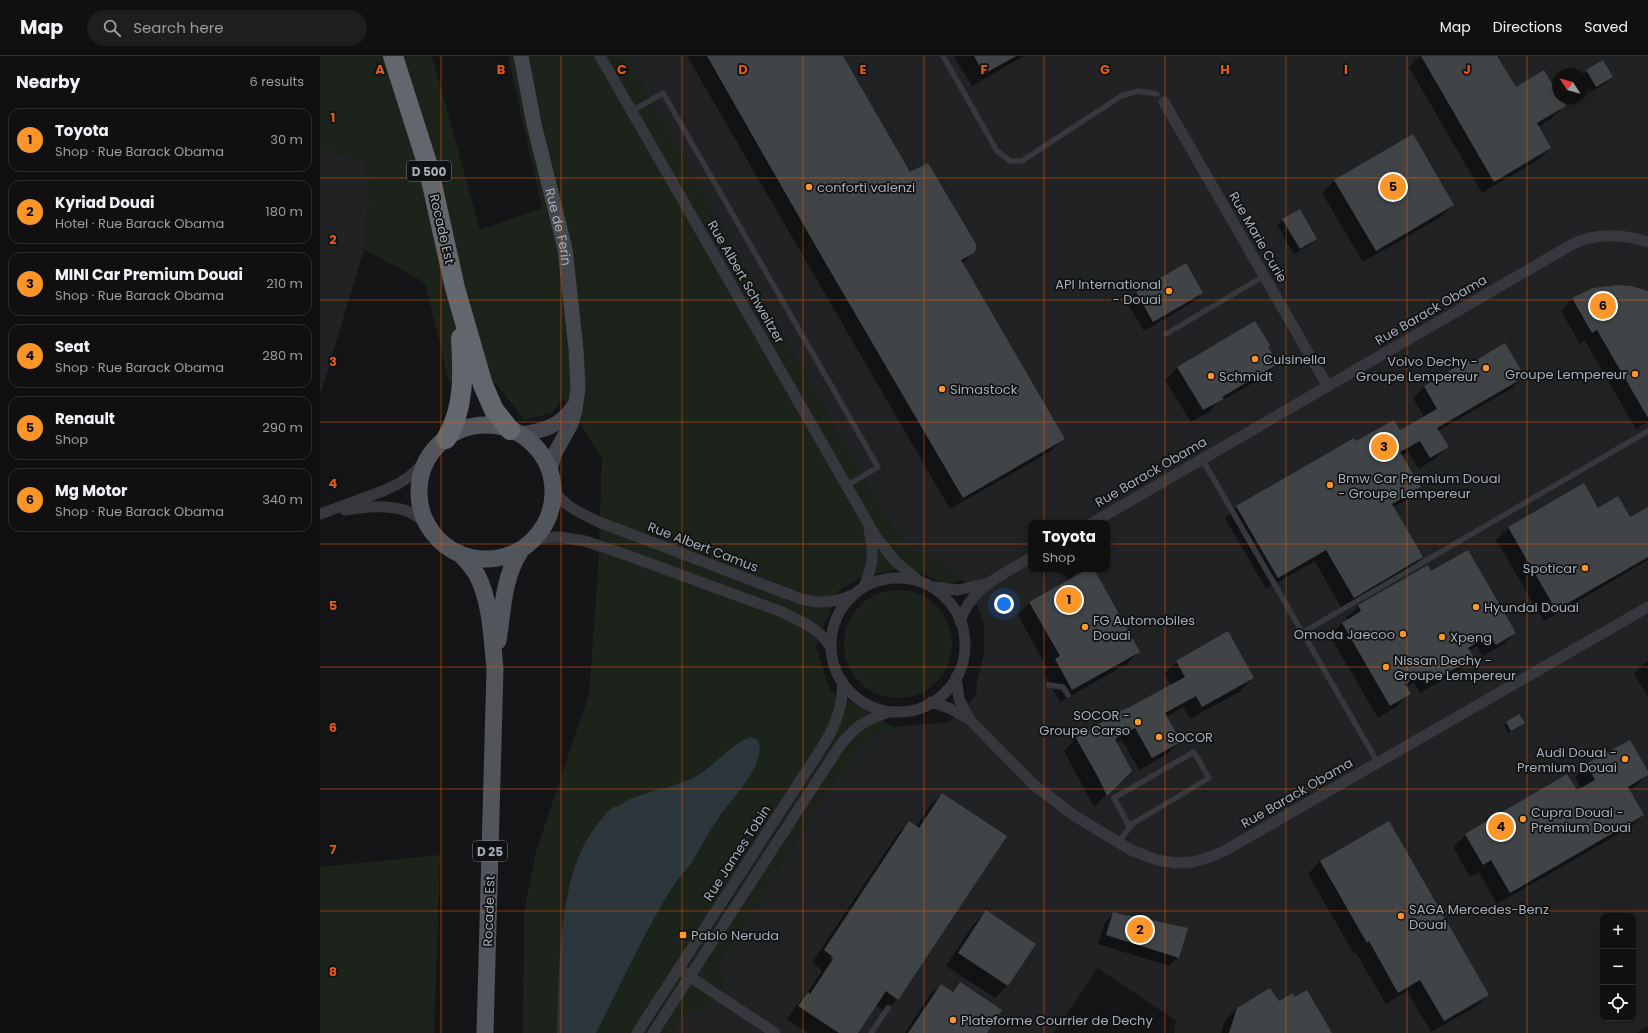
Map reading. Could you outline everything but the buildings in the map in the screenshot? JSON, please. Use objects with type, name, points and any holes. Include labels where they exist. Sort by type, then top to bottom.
[{"type":"highway","name":"Rocade Est","points":[[393,56],[428,166],[455,288],[485,392],[494,410],[515,432]]},
{"type":"highway","name":"Rocade Est","points":[[446,439],[456,419],[461,396],[462,349],[455,288]]},
{"type":"main road","points":[[477,426],[494,426],[515,432],[538,449],[550,470],[553,488],[549,517],[542,530],[526,545],[508,556],[494,559],[480,559],[459,553],[441,542],[428,525],[421,507],[420,495],[422,476],[428,459],[434,450],[446,439],[461,430],[477,426]]},
{"type":"main road","name":"Rocade Est","points":[[485,1033],[495,669],[507,580],[510,568],[526,545]]},
{"type":"main road","name":"Rocade Est","points":[[459,553],[477,575],[482,587],[490,623],[495,669]]},
{"type":"street","name":"Rue de Ferin","points":[[521,56],[539,142],[565,249],[576,349],[578,379],[573,417],[554,455],[550,470]]},
{"type":"street","name":"Rue Albert Schweitzer","points":[[600,56],[867,523],[894,561],[925,584]]},
{"type":"street","name":"Rue Marie Curie","points":[[1161,98],[1328,387]]},
{"type":"street","name":"Rue Barack Obama","points":[[1097,520],[1577,242],[1592,237],[1622,236],[1648,242]]},
{"type":"street","points":[[515,432],[542,430],[558,423],[568,414],[576,401]]},
{"type":"street","points":[[322,514],[398,484],[410,476],[428,459]]},
{"type":"street","name":"Rue Albert Camus","points":[[553,488],[558,496],[568,506],[598,522],[801,599],[814,602],[828,602],[839,600],[859,591]]},
{"type":"street","points":[[322,514],[356,508],[384,507],[407,511],[428,525]]},
{"type":"street","name":"Rue Albert Schweitzer","points":[[859,591],[870,572],[873,562],[873,550],[867,523]]},
{"type":"street","points":[[526,545],[551,537],[571,538],[621,553],[782,612],[816,631],[825,638],[831,648]]},
{"type":"street","points":[[960,622],[967,606],[989,583],[1028,560]]},
{"type":"street","points":[[925,584],[947,599],[956,612],[963,632],[964,652],[962,663],[956,677],[947,690],[931,702],[912,710],[892,711],[876,708],[853,694],[842,681],[835,668],[831,648],[832,633],[836,618],[844,605],[859,591],[878,581],[894,578],[909,579],[942,589],[958,590],[989,583]]},
{"type":"street","name":"Rue Barack Obama","points":[[956,677],[958,699],[970,720],[1021,773],[1038,788],[1067,811],[1140,855],[1157,860],[1185,863],[1206,859],[1223,852],[1648,607]]},
{"type":"street","name":"Rue James Tobin","points":[[636,1033],[830,734],[841,706],[843,692],[842,681]]},
{"type":"street","name":"Rue Barack Obama","points":[[931,702],[949,708],[970,720]]},
{"type":"street","name":"Rue James Tobin","points":[[653,1033],[845,739],[862,723],[892,711]]},
{"type":"street","points":[[678,969],[770,1031]]},
{"type":"lane","points":[[943,56],[996,151],[1010,161],[1022,161],[1121,96],[1138,91],[1161,98]]},
{"type":"lane","points":[[632,111],[663,93],[878,467],[846,486]]},
{"type":"lane","points":[[1166,334],[1264,276]]},
{"type":"lane","points":[[1302,633],[1648,431]]},
{"type":"lane","points":[[1202,459],[1378,762]]},
{"type":"lane","points":[[1049,685],[1063,687],[1068,695]]},
{"type":"lane","points":[[1118,843],[1129,826],[1209,778],[1194,752],[1114,798],[1129,826]]},
{"type":"lane","points":[[871,1033],[888,1008]]},
{"type":"shaded area","points":[[320,56],[432,56],[480,230],[542,208],[508,56],[626,56],[870,490],[894,530],[910,548],[925,557],[944,564],[964,580],[946,584],[907,567],[862,577],[838,591],[816,647],[830,690],[894,727],[865,741],[844,765],[717,965],[726,980],[704,1012],[692,1010],[678,1020],[672,1033],[523,1033],[524,912],[537,848],[589,694],[598,571],[602,458],[563,398],[552,413],[524,420],[496,384],[449,382],[425,283],[364,249],[370,185],[363,160],[320,148]]},
{"type":"shaded area","points":[[626,56],[1648,56],[1648,1026],[1636,1033],[1174,1033],[1176,1021],[1098,968],[1053,1033],[672,1033],[678,1020],[726,981],[717,965],[844,765],[865,741],[894,727],[949,722],[976,696],[977,682],[984,654],[984,624],[978,607],[964,580],[944,564],[925,557],[910,548],[894,530],[870,490]]},
{"type":"shaded area","points":[[320,148],[363,160],[370,185],[364,249],[320,396]]},
{"type":"shaded area","points":[[898,590],[919,594],[936,606],[948,623],[952,644],[948,665],[936,682],[919,694],[898,698],[877,694],[860,682],[848,665],[844,644],[848,623],[860,606],[877,594]]},
{"type":"shaded area","points":[[750,737],[757,739],[760,748],[754,769],[719,817],[692,862],[661,905],[596,1033],[557,1033],[560,951],[563,921],[568,892],[576,865],[586,841],[608,811],[612,808],[621,805],[632,798],[693,778],[708,768],[728,751]]},
{"type":"shaded area","points":[[440,855],[434,1033],[320,1033],[320,867]]},
{"type":"place","name":"conforti valenzi","points":[[809,187]]},
{"type":"place","name":"Renault","points":[[1393,187]]},
{"type":"place","name":"API International - Douai","points":[[1169,291]]},
{"type":"place","name":"Mg Motor","points":[[1603,306]]},
{"type":"place","name":"Cuisinella","points":[[1255,359]]},
{"type":"place","name":"Volvo Dechy - Groupe Lempereur","points":[[1486,368]]},
{"type":"place","name":"Groupe Lempereur","points":[[1635,374]]},
{"type":"place","name":"Schmidt","points":[[1211,376]]},
{"type":"place","name":"Simastock","points":[[942,389]]},
{"type":"place","name":"MINI Car Premium Douai","points":[[1384,447]]},
{"type":"place","name":"Bmw Car Premium Douai - Groupe Lempereur","points":[[1330,485]]},
{"type":"place","name":"Spoticar","points":[[1585,568]]},
{"type":"place","name":"Toyota","points":[[1069,600]]},
{"type":"place","name":"Hyundai Douai","points":[[1476,607]]},
{"type":"place","name":"FG Automobiles Douai","points":[[1085,627]]},
{"type":"place","name":"Omoda Jaecoo","points":[[1403,634]]},
{"type":"place","name":"Xpeng","points":[[1442,637]]},
{"type":"place","name":"Nissan Dechy - Groupe Lempereur","points":[[1386,667]]},
{"type":"place","name":"SOCOR - Groupe Carso","points":[[1138,722]]},
{"type":"place","name":"SOCOR","points":[[1159,737]]},
{"type":"place","name":"Audi Douai - Premium Douai","points":[[1625,759]]},
{"type":"place","name":"Cupra Douai - Premium Douai","points":[[1523,819]]},
{"type":"place","name":"Seat","points":[[1501,827]]},
{"type":"place","name":"SAGA Mercedes-Benz Douai","points":[[1401,916]]},
{"type":"place","name":"Kyriad Douai","points":[[1140,930]]},
{"type":"place","name":"Pablo Neruda","points":[[683,935]]},
{"type":"place","name":"Plateforme Courrier de Dechy","points":[[953,1020]]}]
